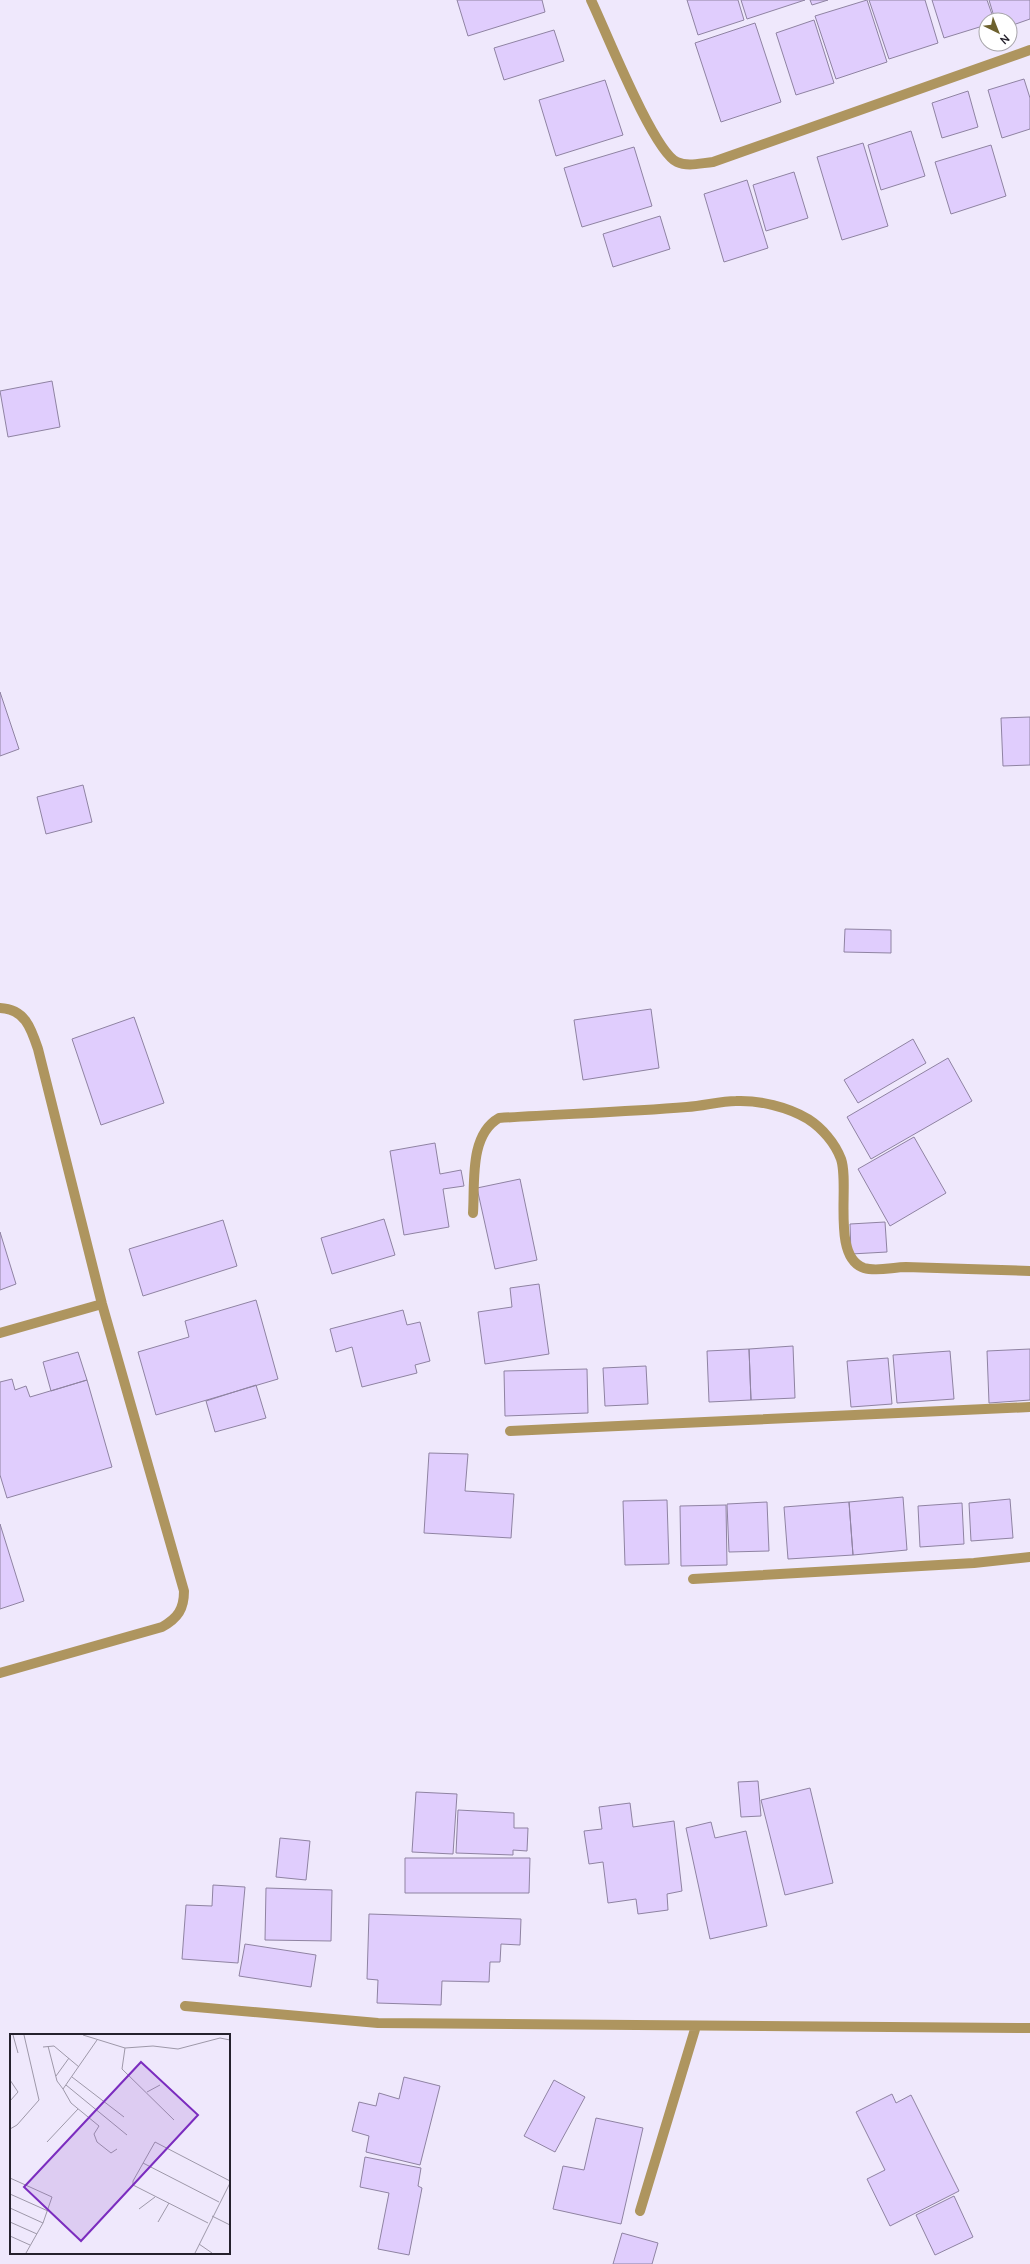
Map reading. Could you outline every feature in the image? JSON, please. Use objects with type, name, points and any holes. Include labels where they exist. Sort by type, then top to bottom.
[{"type":"street","points":[[592,0],[652,133],[666,154],[676,161],[686,164],[713,162],[1030,50]]},
{"type":"street","points":[[0,1008],[11,1008],[21,1014],[33,1033],[102,1304],[184,1591],[184,1602],[175,1620],[162,1627],[0,1673]]},
{"type":"street","points":[[473,1213],[477,1146],[486,1127],[499,1118],[688,1107],[736,1101],[775,1106],[798,1113],[818,1126],[835,1147],[841,1160],[847,1246],[852,1260],[857,1264],[864,1268],[874,1269],[904,1267],[1030,1271]]},
{"type":"street","points":[[0,1333],[102,1304]]},
{"type":"street","points":[[510,1431],[1030,1406]]},
{"type":"street","points":[[693,1579],[974,1563],[1030,1557]]},
{"type":"street","points":[[185,2006],[378,2023],[1030,2028]]},
{"type":"street","points":[[640,2211],[696,2026]]},
{"type":"building","points":[[457,0],[542,0],[545,12],[468,36]]},
{"type":"building","points":[[687,0],[738,0],[744,20],[698,35]]},
{"type":"building","points":[[741,0],[805,0],[747,19]]},
{"type":"building","points":[[810,0],[828,0],[812,5]]},
{"type":"building","points":[[867,0],[887,62],[836,79],[815,16]]},
{"type":"building","points":[[869,0],[925,0],[938,43],[889,59]]},
{"type":"building","points":[[932,0],[987,0],[991,12],[978,12],[978,27],[944,38]]},
{"type":"building","points":[[989,0],[1030,0],[1030,19],[1018,23],[1018,12],[993,12]]},
{"type":"building","points":[[814,20],[834,83],[796,95],[776,33]]},
{"type":"building","points":[[755,23],[781,102],[721,122],[695,43]]},
{"type":"building","points":[[554,30],[564,61],[504,80],[494,48]]},
{"type":"building","points":[[1024,79],[1030,98],[1030,129],[1002,138],[988,90]]},
{"type":"building","points":[[605,80],[623,135],[556,156],[539,100]]},
{"type":"building","points":[[968,91],[978,127],[942,138],[932,103]]},
{"type":"building","points":[[911,131],[925,176],[881,190],[868,145]]},
{"type":"building","points":[[863,143],[888,226],[842,240],[817,157]]},
{"type":"building","points":[[991,145],[1006,196],[951,214],[935,162]]},
{"type":"building","points":[[634,147],[652,206],[582,227],[564,168]]},
{"type":"building","points":[[794,172],[808,218],[766,231],[753,185]]},
{"type":"building","points":[[747,180],[768,248],[724,262],[704,194]]},
{"type":"building","points":[[660,216],[670,249],[613,267],[603,234]]},
{"type":"building","points":[[52,381],[60,427],[8,437],[0,391]]},
{"type":"building","points":[[0,692],[19,749],[0,756]]},
{"type":"building","points":[[1030,717],[1030,765],[1003,766],[1001,718]]},
{"type":"building","points":[[83,785],[92,822],[46,834],[37,797]]},
{"type":"building","points":[[845,929],[891,930],[891,953],[844,952]]},
{"type":"building","points":[[651,1009],[659,1068],[583,1080],[574,1020]]},
{"type":"building","points":[[134,1017],[164,1103],[101,1125],[72,1039]]},
{"type":"building","points":[[913,1039],[926,1063],[858,1103],[844,1080]]},
{"type":"building","points":[[948,1058],[972,1101],[871,1159],[847,1117]]},
{"type":"building","points":[[914,1137],[946,1193],[890,1226],[858,1169]]},
{"type":"building","points":[[435,1143],[440,1174],[461,1170],[464,1186],[443,1189],[449,1227],[404,1235],[390,1151]]},
{"type":"building","points":[[520,1179],[537,1260],[495,1269],[477,1188]]},
{"type":"building","points":[[384,1219],[395,1255],[332,1274],[321,1238]]},
{"type":"building","points":[[223,1220],[237,1266],[143,1296],[129,1249]]},
{"type":"building","points":[[885,1222],[887,1252],[851,1254],[850,1224]]},
{"type":"building","points":[[0,1232],[16,1284],[0,1290]]},
{"type":"building","points":[[539,1284],[549,1354],[485,1364],[478,1312],[512,1307],[510,1288]]},
{"type":"building","points":[[256,1300],[278,1379],[156,1415],[138,1352],[189,1337],[185,1321]]},
{"type":"building","points":[[403,1310],[407,1325],[420,1322],[430,1361],[415,1365],[417,1373],[362,1387],[352,1347],[336,1352],[330,1329]]},
{"type":"building","points":[[793,1346],[795,1398],[751,1400],[749,1349]]},
{"type":"building","points":[[749,1349],[751,1400],[709,1402],[707,1351]]},
{"type":"building","points":[[1030,1349],[1030,1400],[989,1403],[987,1351]]},
{"type":"building","points":[[950,1351],[954,1399],[897,1403],[893,1355]]},
{"type":"building","points":[[78,1352],[87,1380],[51,1391],[43,1362]]},
{"type":"building","points":[[888,1358],[892,1404],[851,1407],[847,1361]]},
{"type":"building","points":[[646,1366],[648,1404],[605,1406],[603,1368]]},
{"type":"building","points":[[587,1369],[588,1413],[505,1416],[504,1371]]},
{"type":"building","points":[[12,1379],[15,1390],[26,1386],[30,1397],[87,1380],[112,1467],[7,1498],[0,1475],[0,1382]]},
{"type":"building","points":[[256,1385],[266,1418],[215,1432],[206,1401]]},
{"type":"building","points":[[429,1453],[468,1454],[465,1491],[514,1494],[511,1538],[424,1533]]},
{"type":"building","points":[[903,1497],[907,1550],[853,1555],[849,1502]]},
{"type":"building","points":[[1010,1499],[1013,1538],[971,1541],[969,1503]]},
{"type":"building","points":[[667,1500],[669,1564],[625,1565],[623,1501]]},
{"type":"building","points":[[767,1502],[769,1551],[729,1552],[727,1504]]},
{"type":"building","points":[[849,1502],[853,1555],[788,1559],[784,1507]]},
{"type":"building","points":[[962,1503],[964,1544],[920,1547],[918,1506]]},
{"type":"building","points":[[726,1505],[727,1565],[681,1566],[680,1506]]},
{"type":"building","points":[[0,1524],[24,1601],[0,1609]]},
{"type":"building","points":[[758,1781],[761,1816],[741,1817],[738,1782]]},
{"type":"building","points":[[810,1788],[833,1883],[785,1895],[761,1800]]},
{"type":"building","points":[[416,1792],[457,1794],[453,1854],[412,1852]]},
{"type":"building","points":[[630,1803],[633,1827],[674,1821],[682,1891],[667,1894],[668,1910],[638,1914],[636,1899],[608,1903],[603,1862],[589,1864],[584,1831],[602,1829],[599,1807]]},
{"type":"building","points":[[458,1810],[514,1813],[514,1828],[528,1828],[527,1851],[513,1850],[513,1855],[456,1853]]},
{"type":"building","points":[[711,1822],[715,1838],[746,1831],[767,1926],[710,1939],[686,1828]]},
{"type":"building","points":[[280,1838],[310,1841],[306,1880],[276,1877]]},
{"type":"building","points":[[405,1858],[530,1858],[529,1893],[405,1893]]},
{"type":"building","points":[[213,1885],[245,1887],[238,1963],[182,1959],[186,1905],[212,1906]]},
{"type":"building","points":[[266,1888],[332,1890],[331,1941],[265,1940]]},
{"type":"building","points":[[369,1914],[521,1919],[520,1945],[501,1944],[500,1962],[490,1962],[489,1982],[442,1981],[441,2005],[377,2003],[378,1980],[367,1979]]},
{"type":"building","points":[[245,1944],[316,1955],[311,1987],[239,1976]]},
{"type":"building","points":[[404,2077],[440,2086],[420,2165],[366,2152],[369,2136],[352,2131],[359,2102],[376,2106],[379,2093],[399,2099]]},
{"type":"building","points":[[554,2080],[585,2097],[555,2152],[524,2136]]},
{"type":"building","points":[[892,2094],[896,2103],[911,2095],[959,2191],[890,2226],[867,2179],[885,2170],[856,2112]]},
{"type":"building","points":[[596,2118],[643,2128],[621,2224],[553,2209],[563,2166],[584,2170]]},
{"type":"building","points":[[365,2157],[421,2168],[418,2186],[422,2188],[409,2255],[378,2249],[389,2193],[360,2187]]},
{"type":"building","points":[[954,2196],[973,2237],[935,2255],[916,2215]]},
{"type":"building","points":[[622,2233],[658,2243],[652,2264],[613,2264]]}]
